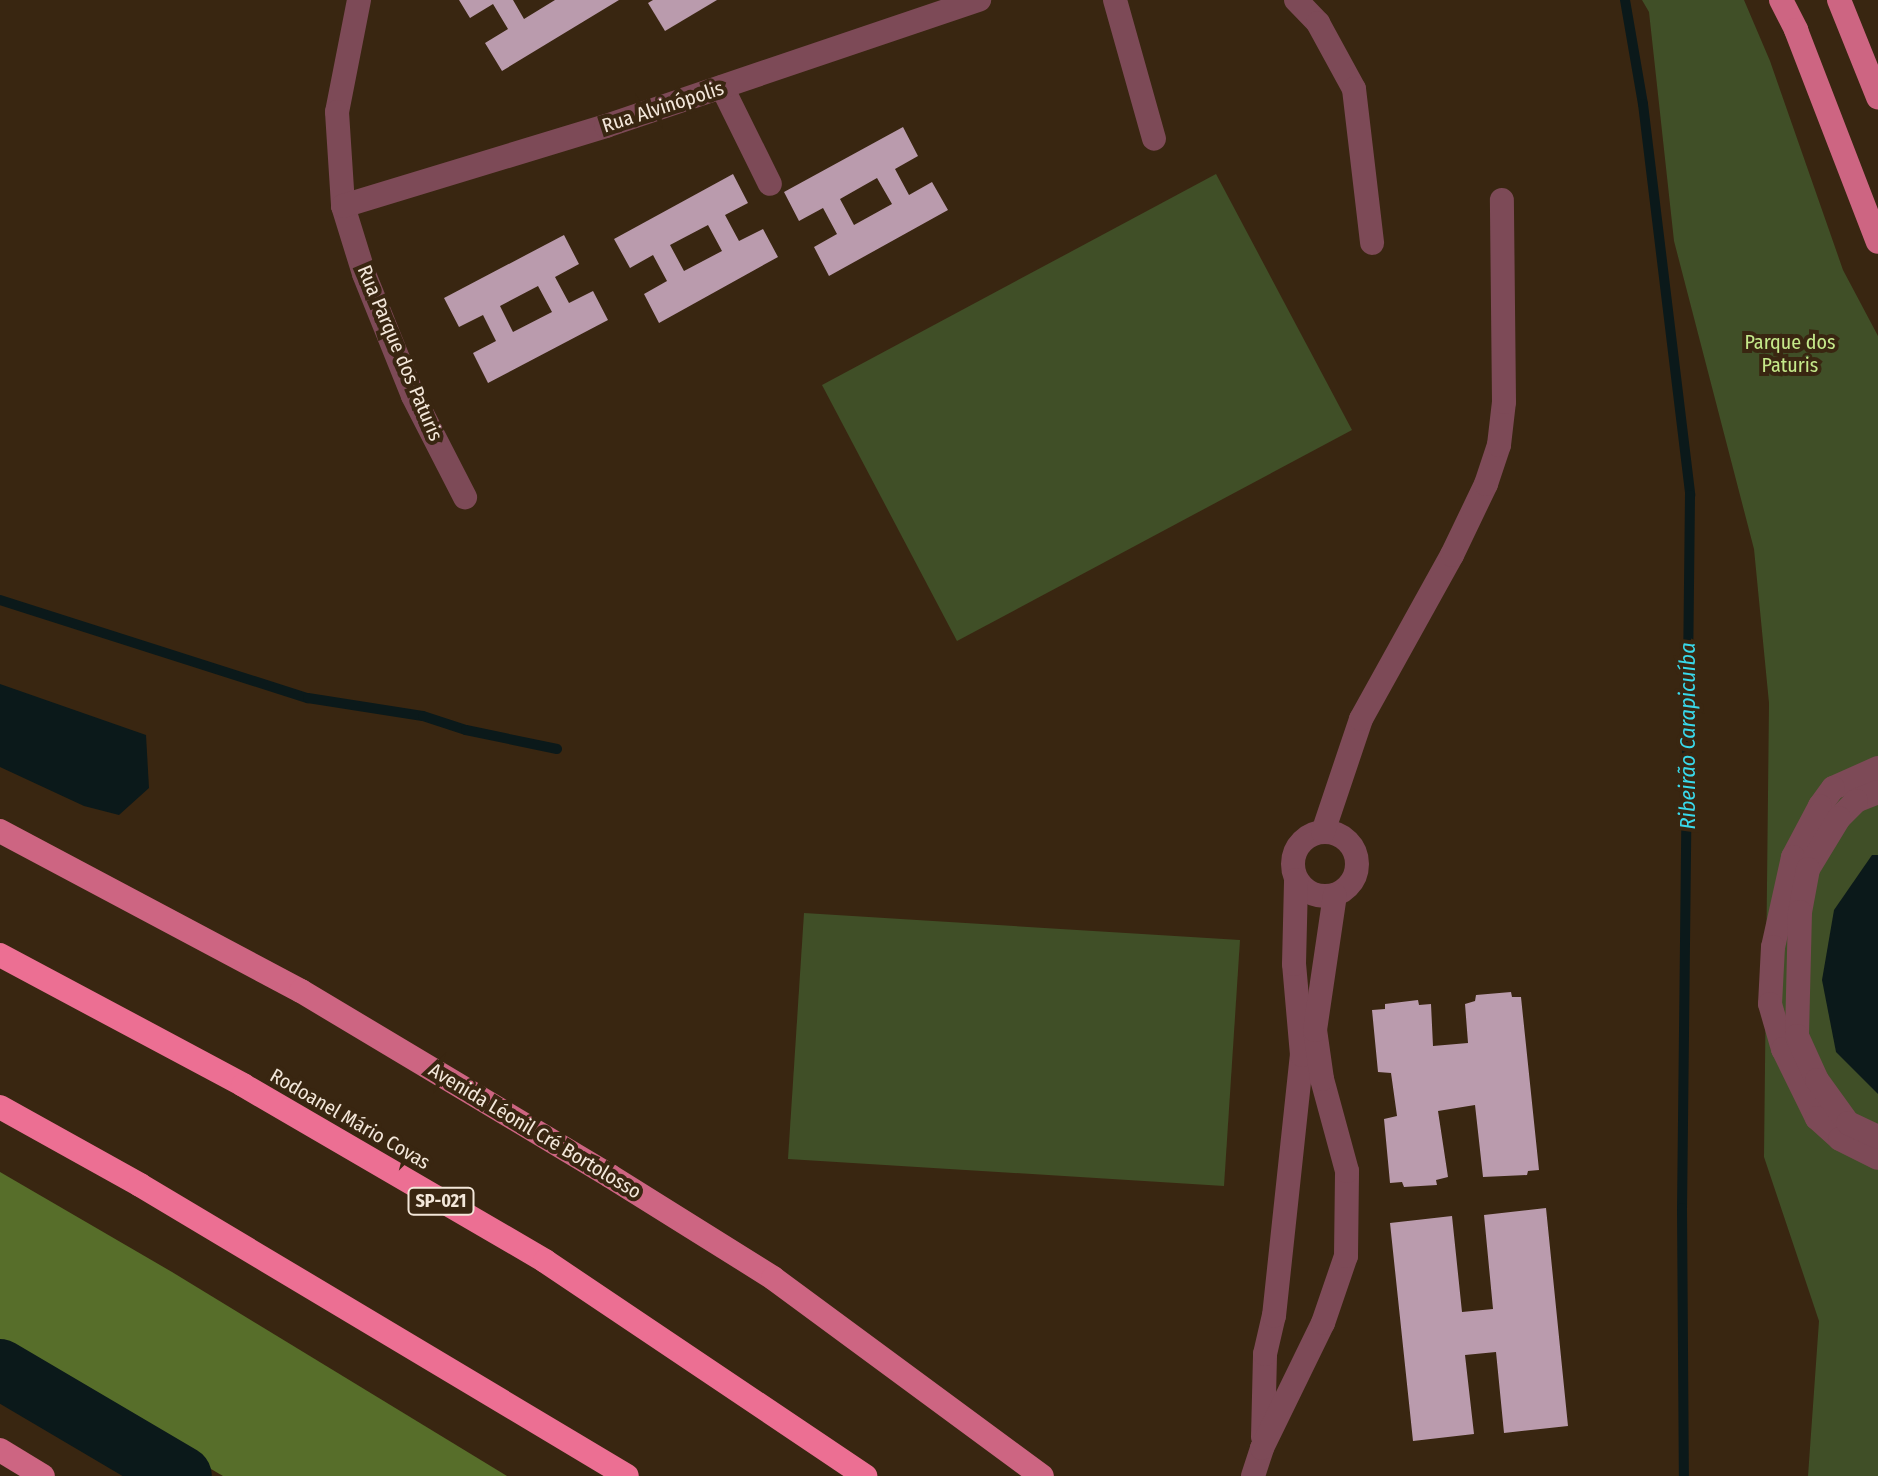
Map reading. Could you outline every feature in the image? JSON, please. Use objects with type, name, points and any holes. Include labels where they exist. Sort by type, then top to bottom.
[{"type":"highway","name":"Rodoanel Mário Covas","points":[[0,955],[243,1085],[545,1261],[865,1476]]},
{"type":"highway","points":[[0,1107],[207,1225],[627,1476]]},
{"type":"main road","points":[[1781,0],[1878,242]]},
{"type":"main road","points":[[1839,0],[1878,97]]},
{"type":"main road","name":"Avenida Léonil Cré Bortolosso","points":[[0,831],[301,991],[610,1176],[773,1278],[1042,1476]]},
{"type":"main road","points":[[0,1450],[43,1476]]},
{"type":"street","name":"Rua Parque dos Paturis","points":[[359,0],[337,112],[343,206],[364,274],[413,396],[465,497]]},
{"type":"street","name":"Rua Alvinópolis","points":[[343,206],[722,87],[979,0]]},
{"type":"street","points":[[1115,0],[1154,139]]},
{"type":"street","points":[[1296,0],[1318,23],[1354,89],[1372,243]]},
{"type":"street","points":[[722,87],[770,184]]},
{"type":"street","points":[[1323,832],[1361,719],[1452,555],[1486,484],[1499,445],[1504,402],[1502,200]]},
{"type":"street","points":[[1878,768],[1833,788],[1793,857],[1773,947],[1770,1004],[1783,1049],[1817,1118],[1840,1139],[1878,1158]]},
{"type":"street","points":[[1878,792],[1856,801],[1839,818],[1808,869],[1800,912],[1797,1036],[1817,1080],[1848,1123],[1878,1137]]},
{"type":"street","points":[[1262,1448],[1265,1354],[1274,1316],[1302,1055],[1294,964],[1296,880],[1292,870],[1296,849],[1310,835],[1323,832],[1340,835],[1348,841],[1357,859],[1353,881],[1335,895],[1313,894],[1296,880]]},
{"type":"street","points":[[1253,1476],[1262,1448],[1323,1323],[1346,1256],[1347,1171],[1322,1079],[1315,1030],[1335,895]]},
{"type":"green space","name":"Parque dos Paturis","points":[[1642,0],[1744,0],[1770,61],[1843,270],[1878,336],[1878,1476],[1808,1476],[1819,1321],[1764,1157],[1769,703],[1754,549],[1674,241],[1649,12]]},
{"type":"green space","points":[[1216,174],[1352,430],[957,641],[822,385]]},
{"type":"green space","points":[[804,913],[1240,940],[1224,1186],[788,1159]]},
{"type":"green space","points":[[0,1172],[172,1272],[507,1476],[223,1476],[0,1346]]},
{"type":"shaded area","points":[[0,684],[146,735],[149,788],[119,815],[84,806],[0,767]]},
{"type":"shaded area","points":[[1872,855],[1878,855],[1878,1094],[1836,1052],[1822,980],[1834,910]]},
{"type":"building","points":[[459,0],[513,0],[524,19],[555,0],[619,0],[502,71],[485,43],[508,29],[493,4],[470,18]]},
{"type":"building","points":[[653,0],[717,0],[665,31],[648,3]]},
{"type":"building","points":[[903,127],[918,156],[895,169],[909,195],[932,182],[948,210],[829,276],[814,247],[837,234],[823,208],[799,221],[784,192]],"holes":[[[877,178],[892,204],[854,225],[840,199]]]},
{"type":"building","points":[[733,174],[748,203],[725,215],[739,241],[763,229],[778,257],[659,323],[644,294],[667,281],[653,255],[630,268],[614,239]],"holes":[[[708,225],[722,251],[684,271],[670,245]]]},
{"type":"building","points":[[564,235],[579,264],[555,277],[569,303],[593,291],[608,320],[488,383],[473,353],[496,341],[483,315],[459,327],[444,298]],"holes":[[[538,286],[552,312],[513,332],[500,306]]]},
{"type":"building","points":[[1511,992],[1512,997],[1521,997],[1539,1170],[1528,1171],[1527,1175],[1483,1177],[1475,1105],[1438,1111],[1448,1177],[1436,1180],[1437,1185],[1404,1187],[1402,1182],[1390,1183],[1384,1119],[1397,1116],[1391,1073],[1378,1072],[1372,1010],[1385,1009],[1385,1004],[1418,1000],[1419,1005],[1431,1004],[1433,1046],[1468,1043],[1465,1004],[1475,1001],[1476,995]]},
{"type":"building","points":[[1546,1208],[1568,1426],[1504,1433],[1496,1352],[1465,1355],[1474,1434],[1413,1441],[1390,1223],[1452,1216],[1462,1312],[1493,1309],[1484,1215]]},
{"type":"waterway","name":"Ribeirão Carapicuíba","points":[[1625,0],[1643,104],[1690,495],[1682,1208],[1684,1476]]},
{"type":"waterway","points":[[0,600],[308,698],[423,716],[466,730],[557,749]]},
{"type":"waterway","name":"Ribeirão Carapicuíba","points":[[0,1369],[182,1476]]}]
